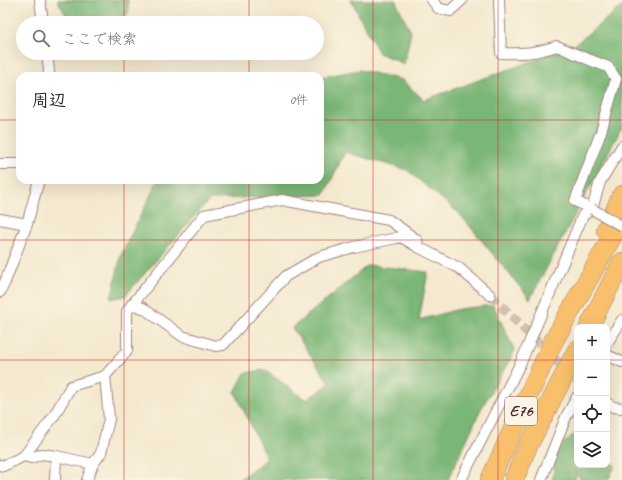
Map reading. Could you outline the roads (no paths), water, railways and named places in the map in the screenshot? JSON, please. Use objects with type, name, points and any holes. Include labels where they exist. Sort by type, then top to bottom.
[{"type":"highway","points":[[554,342],[622,195]]},
{"type":"highway","name":"E76","points":[[490,480],[554,342],[622,219]]},
{"type":"highway","points":[[591,324],[622,262]]},
{"type":"highway","points":[[592,324],[622,279]]},
{"type":"highway","name":"E76","points":[[514,480],[527,448],[574,357]]},
{"type":"street","points":[[40,0],[42,16]]},
{"type":"street","points":[[432,0],[438,8],[450,11],[462,0]]},
{"type":"street","points":[[499,0],[501,53],[520,54],[542,51],[557,46],[608,67],[616,79],[601,132],[575,201],[622,226]]},
{"type":"street","points":[[48,60],[49,72]]},
{"type":"street","points":[[461,480],[521,362],[583,215],[592,209],[600,182],[622,146]]},
{"type":"street","points":[[0,164],[16,164]]},
{"type":"street","points":[[0,292],[27,224],[38,184]]},
{"type":"street","points":[[0,465],[4,466],[24,456],[54,416],[71,386],[105,376],[127,351],[127,311],[204,215],[282,200],[389,220],[417,240],[418,247]]},
{"type":"street","points":[[0,219],[27,224]]},
{"type":"street","points":[[132,304],[143,308],[182,336],[216,346],[223,345],[286,276],[319,257],[354,247],[401,237],[459,268],[490,295]]},
{"type":"street","points":[[610,338],[622,320]]},
{"type":"street","points":[[610,356],[622,362]]},
{"type":"street","points":[[86,480],[100,453],[109,419],[105,376]]},
{"type":"street","points":[[541,480],[566,417],[574,402]]},
{"type":"street","points":[[610,405],[613,407],[622,408]]},
{"type":"street","points":[[24,456],[31,458],[42,454],[93,464]]},
{"type":"street","points":[[55,480],[56,456]]},
{"type":"tunnel","points":[[490,295],[574,378]]}]
